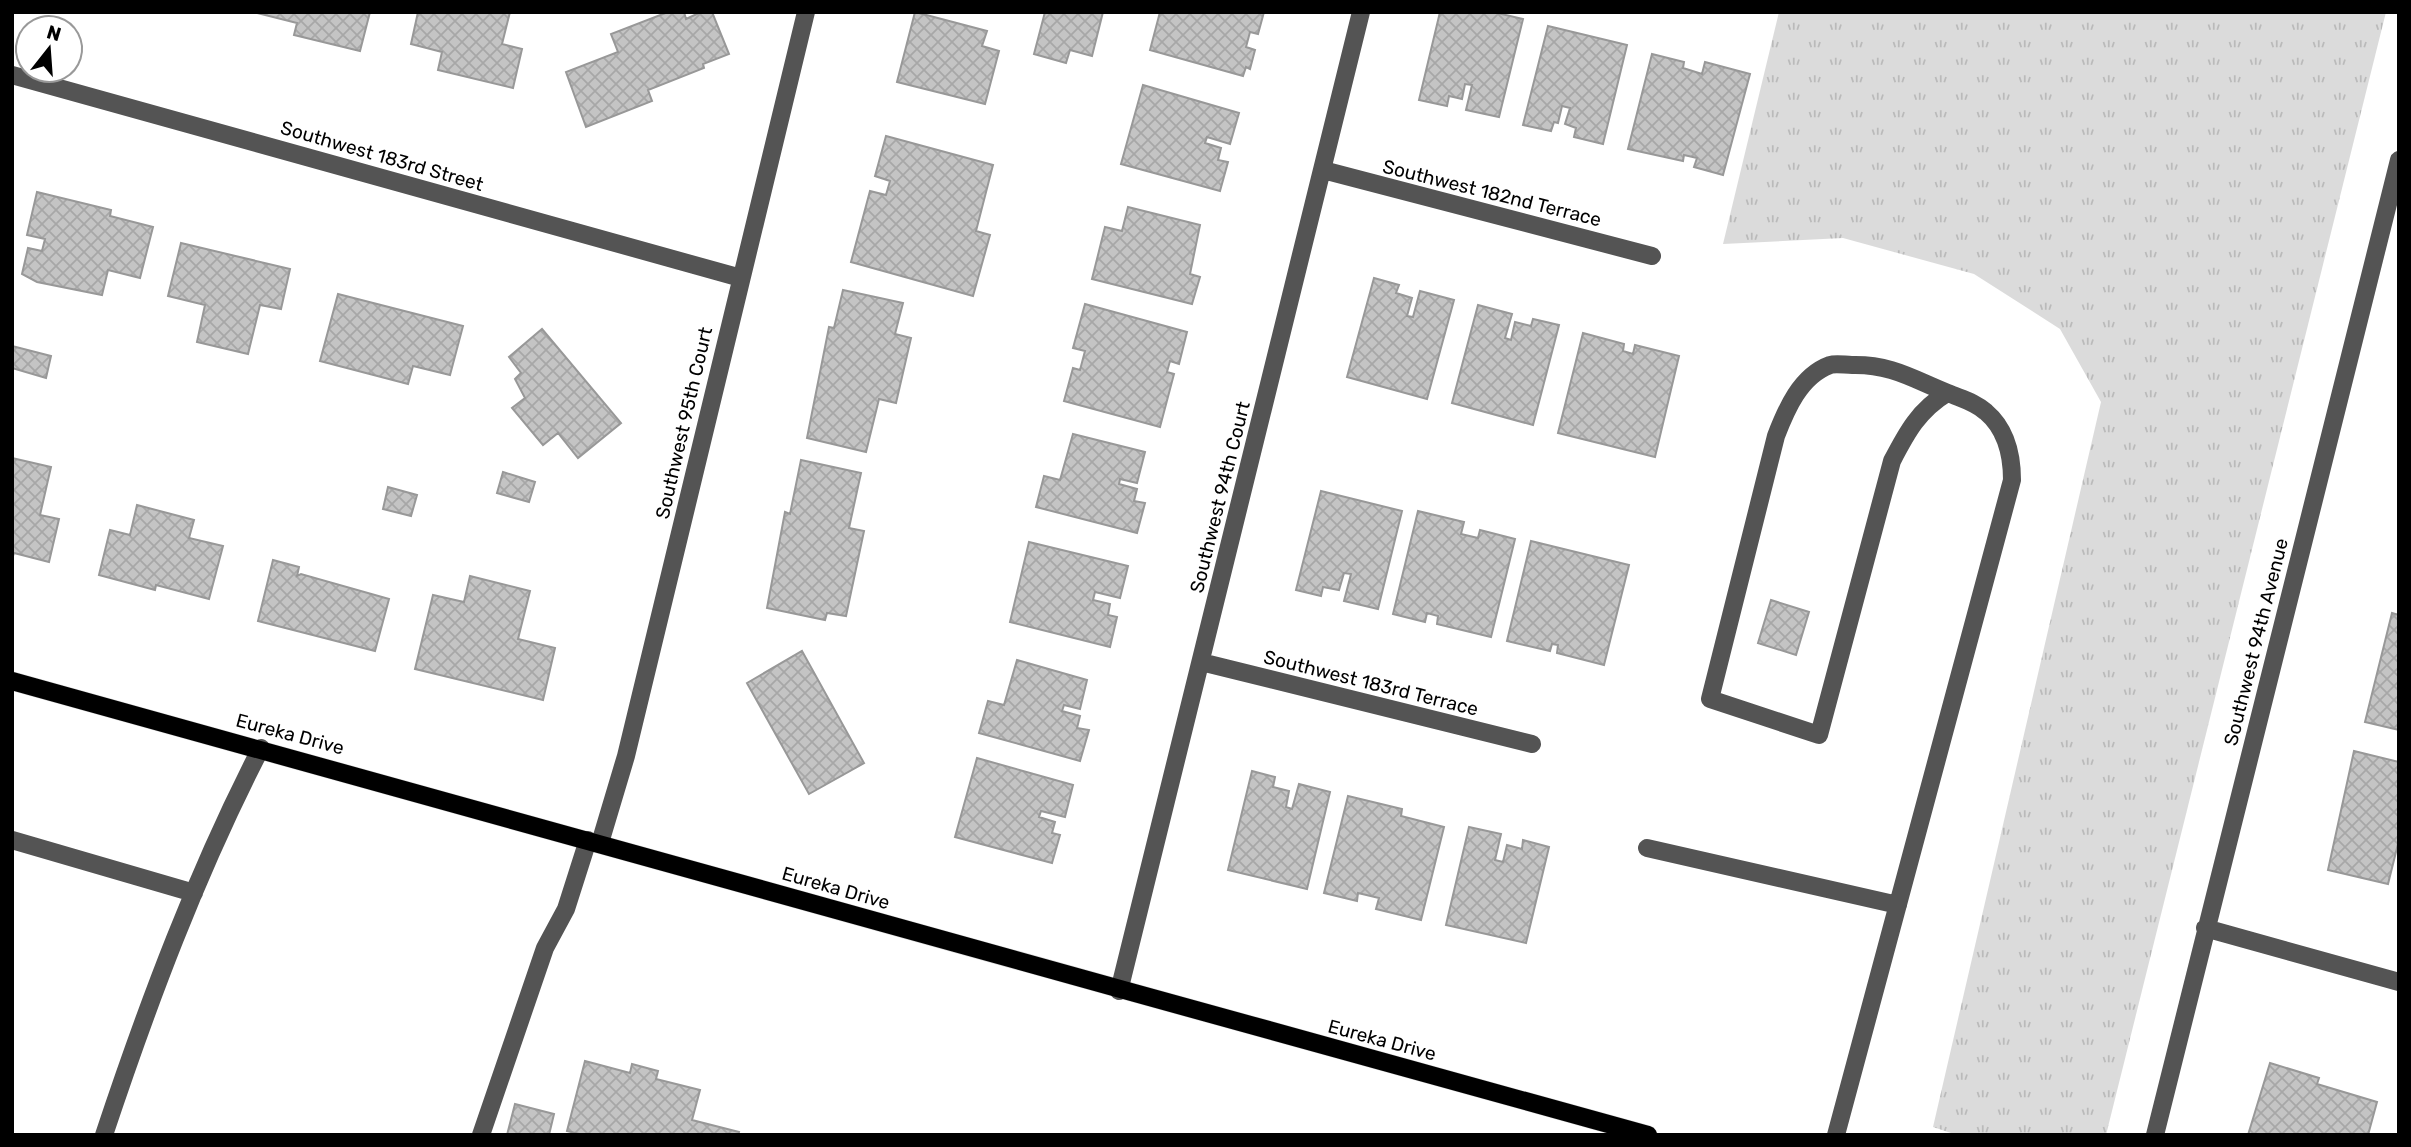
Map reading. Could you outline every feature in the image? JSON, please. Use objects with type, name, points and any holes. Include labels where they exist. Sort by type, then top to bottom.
[{"type":"main road","name":"Eureka Drive","points":[[12,681],[594,841],[1119,991],[1648,1135]]},
{"type":"street","name":"Southwest 95th Court","points":[[481,1135],[545,948],[566,909],[626,756],[806,12]]},
{"type":"street","name":"Southwest 94th Court","points":[[1119,991],[1361,12]]},
{"type":"street","name":"Southwest 183rd Street","points":[[12,75],[741,278]]},
{"type":"street","name":"Southwest 94th Avenue","points":[[2155,1135],[2205,928],[2393,213],[2399,160]]},
{"type":"street","name":"Southwest 182nd Terrace","points":[[1323,170],[1652,256]]},
{"type":"street","points":[[1836,1135],[2012,480],[2012,458],[2004,435],[1987,413],[1968,399],[1947,393],[1917,377],[1874,365],[1830,365],[1805,383],[1788,403],[1776,436],[1710,699],[1819,735],[1892,461],[1908,430],[1928,405],[1947,393]]},
{"type":"street","name":"Southwest 183rd Terrace","points":[[1201,662],[1532,744]]},
{"type":"street","points":[[104,1135],[149,1004],[224,819],[261,748]]},
{"type":"street","points":[[12,840],[194,893]]},
{"type":"street","points":[[1647,848],[1898,905]]},
{"type":"street","points":[[2205,928],[2399,982]]},
{"type":"green space","points":[[1779,12],[2386,12],[2106,1135],[1957,1135],[1933,1127],[2101,402],[2060,329],[1974,274],[1843,238],[1723,244]]},
{"type":"building","points":[[253,12],[370,12],[360,51],[294,35],[297,23]]},
{"type":"building","points":[[418,12],[510,12],[502,44],[522,49],[513,88],[438,70],[442,52],[411,44]]},
{"type":"building","points":[[668,12],[684,12],[686,19],[701,12],[712,12],[729,54],[703,64],[704,68],[648,90],[652,101],[586,127],[566,72],[618,52],[611,34]]},
{"type":"building","points":[[915,12],[987,31],[982,46],[999,51],[985,104],[897,82]]},
{"type":"building","points":[[1045,12],[1103,12],[1092,56],[1070,50],[1066,63],[1034,54]]},
{"type":"building","points":[[1160,12],[1264,12],[1258,34],[1250,32],[1246,47],[1255,50],[1250,69],[1246,67],[1243,76],[1150,50]]},
{"type":"building","points":[[1440,12],[1493,12],[1523,19],[1499,117],[1466,110],[1472,85],[1465,84],[1462,99],[1449,96],[1447,106],[1419,100]]},
{"type":"building","points":[[1548,26],[1627,45],[1603,144],[1574,137],[1576,128],[1565,124],[1570,108],[1562,106],[1558,123],[1554,122],[1551,131],[1523,125]]},
{"type":"building","points":[[1652,54],[1684,62],[1683,68],[1702,74],[1705,62],[1750,74],[1723,175],[1694,167],[1697,158],[1684,155],[1683,161],[1628,149]]},
{"type":"building","points":[[1143,85],[1239,113],[1230,144],[1207,137],[1205,143],[1221,148],[1218,160],[1228,162],[1220,191],[1121,164]]},
{"type":"building","points":[[886,136],[993,165],[976,231],[990,235],[973,296],[851,262],[870,191],[886,195],[890,181],[875,176]]},
{"type":"building","points":[[37,192],[111,210],[110,216],[153,227],[140,278],[108,270],[102,295],[37,282],[22,274],[28,248],[42,251],[45,239],[27,235]]},
{"type":"building","points":[[1128,207],[1200,225],[1190,274],[1200,277],[1192,304],[1092,279],[1105,227],[1122,231]]},
{"type":"building","points":[[181,243],[290,269],[281,309],[260,305],[248,354],[197,342],[205,305],[168,296]]},
{"type":"building","points":[[1374,278],[1399,285],[1396,293],[1412,298],[1407,316],[1413,317],[1420,291],[1454,300],[1427,399],[1347,377]]},
{"type":"building","points":[[843,290],[903,303],[895,334],[911,338],[896,403],[879,399],[866,452],[807,438],[829,327],[834,328]]},
{"type":"building","points":[[338,294],[463,326],[450,375],[413,366],[408,384],[320,361]]},
{"type":"building","points":[[1085,304],[1187,332],[1179,364],[1170,361],[1167,372],[1174,374],[1160,427],[1064,401],[1073,368],[1080,370],[1085,351],[1073,348]]},
{"type":"building","points":[[1478,305],[1512,314],[1505,338],[1511,340],[1515,322],[1531,326],[1533,319],[1559,325],[1533,425],[1452,403]]},
{"type":"building","points":[[542,329],[621,423],[578,458],[558,433],[543,445],[512,408],[525,398],[515,379],[521,373],[509,357]]},
{"type":"building","points":[[1583,333],[1624,344],[1623,351],[1633,354],[1635,345],[1679,356],[1655,457],[1558,433]]},
{"type":"building","points":[[12,346],[51,356],[46,378],[12,368]]},
{"type":"building","points":[[1073,434],[1145,452],[1137,483],[1120,479],[1119,484],[1137,489],[1134,501],[1145,503],[1137,533],[1036,507],[1044,476],[1060,480]]},
{"type":"building","points":[[12,458],[51,467],[40,515],[59,519],[49,562],[14,553],[12,559]]},
{"type":"building","points":[[801,460],[861,473],[849,528],[864,531],[846,616],[827,613],[825,620],[767,608],[785,512],[790,514]]},
{"type":"building","points":[[503,472],[535,482],[529,502],[497,493]]},
{"type":"building","points":[[388,487],[417,495],[411,516],[383,509]]},
{"type":"building","points":[[1321,491],[1402,511],[1378,609],[1344,601],[1351,574],[1344,573],[1339,590],[1323,587],[1321,596],[1296,590]]},
{"type":"building","points":[[137,505],[194,520],[189,538],[223,546],[209,599],[156,585],[155,590],[99,575],[110,530],[130,535]]},
{"type":"building","points":[[1418,511],[1464,522],[1461,534],[1478,538],[1480,530],[1515,539],[1491,637],[1437,624],[1438,616],[1427,613],[1425,622],[1393,614]]},
{"type":"building","points":[[1531,541],[1629,565],[1604,665],[1557,653],[1558,645],[1552,644],[1550,651],[1507,641]]},
{"type":"building","points":[[1029,542],[1128,566],[1120,598],[1095,592],[1093,600],[1110,604],[1108,615],[1117,617],[1110,647],[1010,622]]},
{"type":"building","points":[[273,560],[299,567],[297,576],[301,574],[389,599],[375,651],[258,621]]},
{"type":"building","points":[[470,576],[530,591],[518,639],[555,648],[543,700],[415,669],[433,595],[464,602]]},
{"type":"building","points":[[1771,600],[1809,612],[1796,655],[1758,643]]},
{"type":"building","points":[[2392,613],[2399,615],[2399,730],[2365,722]]},
{"type":"building","points":[[802,651],[864,763],[809,794],[747,683]]},
{"type":"building","points":[[1017,660],[1087,680],[1080,709],[1064,705],[1062,711],[1080,716],[1077,728],[1089,730],[1080,761],[979,733],[988,701],[1004,705]]},
{"type":"building","points":[[2354,751],[2399,762],[2399,840],[2388,884],[2328,870]]},
{"type":"building","points":[[977,758],[1073,785],[1065,817],[1041,811],[1039,817],[1055,822],[1052,833],[1060,835],[1052,863],[955,837]]},
{"type":"building","points":[[1252,771],[1275,777],[1273,787],[1289,791],[1286,807],[1292,809],[1299,784],[1330,792],[1307,889],[1228,870]]},
{"type":"building","points":[[1348,796],[1402,809],[1401,816],[1444,827],[1421,920],[1376,909],[1379,898],[1358,893],[1357,901],[1324,893]]},
{"type":"building","points":[[1469,827],[1501,834],[1495,860],[1503,862],[1507,845],[1522,849],[1523,840],[1549,847],[1526,943],[1446,925]]},
{"type":"building","points":[[585,1061],[630,1073],[632,1064],[658,1071],[656,1079],[700,1090],[692,1120],[739,1132],[738,1135],[583,1135],[567,1131]]},
{"type":"building","points":[[2270,1063],[2319,1078],[2317,1084],[2377,1102],[2368,1135],[2248,1135]]},
{"type":"building","points":[[515,1104],[554,1114],[549,1135],[507,1135]]}]
